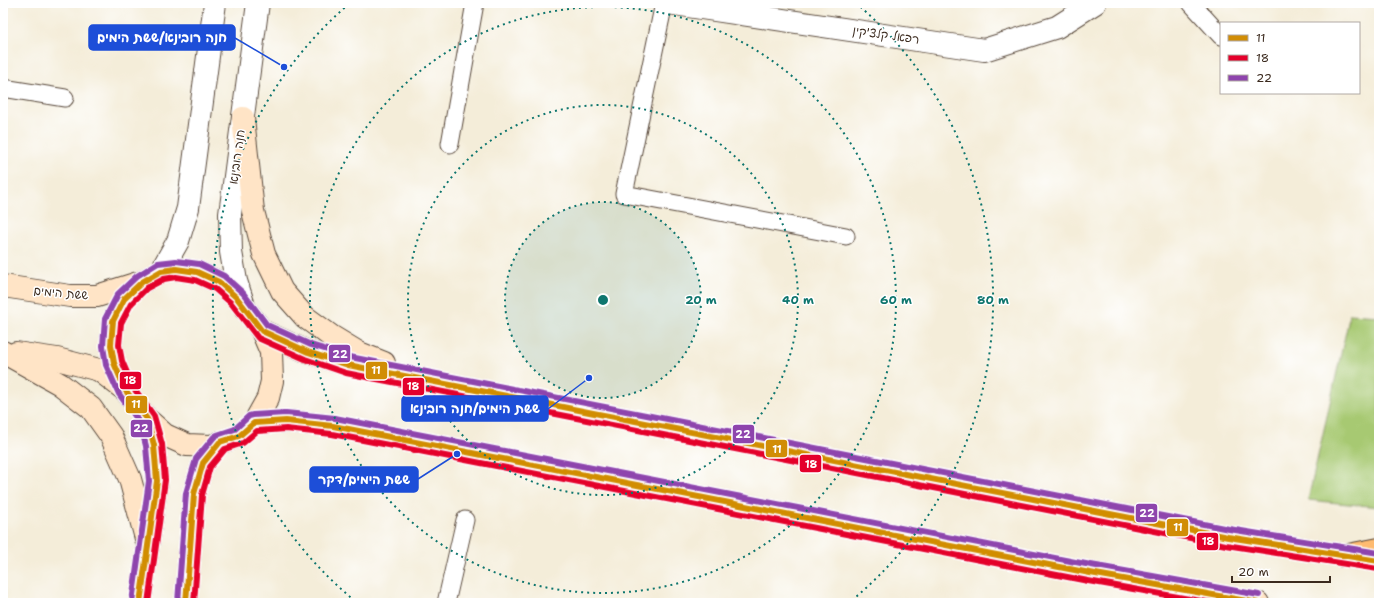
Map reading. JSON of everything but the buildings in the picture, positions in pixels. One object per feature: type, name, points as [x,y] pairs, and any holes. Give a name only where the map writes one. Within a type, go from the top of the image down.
[{"type":"main road","points":[[243,118],[253,211],[264,254],[282,291],[305,317],[331,336],[359,353],[433,382]]},
{"type":"main road","points":[[176,269],[197,272],[220,282],[237,298],[262,331],[271,352],[272,381],[268,398],[254,423],[238,436],[211,446],[187,445],[165,435],[147,419],[126,391],[114,362],[111,345],[113,321],[124,299],[142,282],[160,271],[176,269]]},
{"type":"main road","name":"ששת הימים","points":[[3,286],[70,296],[98,296],[142,282]]},
{"type":"main road","points":[[262,331],[308,352],[348,365],[1228,537],[1379,561]]},
{"type":"main road","points":[[3,352],[57,359],[99,370],[126,391]]},
{"type":"main road","points":[[3,352],[60,384],[91,408],[111,436],[130,479],[148,546]]},
{"type":"main road","points":[[254,423],[286,421],[333,426],[1090,573],[1258,603]]},
{"type":"main road","points":[[1343,556],[1379,549]]},
{"type":"street","points":[[160,271],[178,241],[188,208],[215,3]]},
{"type":"street","name":"חנה רובינא","points":[[246,309],[236,281],[231,252],[230,214],[258,3]]},
{"type":"street","name":"רפאל קלצ'קין","points":[[668,3],[984,50],[1057,27],[1095,3]]},
{"type":"street","points":[[140,603],[157,481],[154,445],[147,419]]},
{"type":"street","points":[[186,603],[194,494],[203,463],[220,442]]},
{"type":"lane","points":[[450,144],[475,3]]},
{"type":"lane","points":[[664,3],[624,194],[846,236]]},
{"type":"lane","points":[[1191,3],[1220,35]]},
{"type":"lane","points":[[3,88],[65,98]]},
{"type":"lane","points":[[446,603],[465,520]]},
{"type":"green space","points":[[1350,314],[1379,316],[1379,507],[1308,500]]},
{"type":"transit line","name":"22","points":[[132,602],[149,481],[146,446],[140,423],[119,394],[106,365],[103,346],[105,319],[118,294],[137,276],[158,263],[176,261],[199,264],[224,276],[243,293],[267,325],[311,345],[350,357],[1229,529],[1379,553]]},
{"type":"transit line","name":"11","points":[[140,603],[157,481],[154,445],[147,419],[126,391],[114,363],[111,345],[113,321],[124,299],[142,282],[161,271],[176,269],[197,272],[219,282],[237,298],[262,331],[308,352],[348,365],[1228,537],[1379,561]]},
{"type":"transit line","name":"18","points":[[148,603],[165,480],[162,444],[154,416],[133,387],[122,361],[119,345],[121,323],[131,304],[147,288],[164,279],[176,277],[195,280],[215,289],[231,303],[258,338],[305,359],[346,373],[1226,545],[1378,569]]},
{"type":"transit line","name":"22","points":[[178,602],[186,493],[196,459],[214,437],[235,429],[249,416],[286,413],[335,418],[1091,565],[1259,595]]},
{"type":"transit line","name":"11","points":[[186,603],[194,494],[203,463],[220,442],[239,436],[254,423],[286,421],[333,426],[1090,573],[1258,603]]},
{"type":"transit line","name":"18","points":[[194,603],[202,495],[210,467],[225,449],[243,443],[257,431],[286,429],[332,434],[1088,581],[1212,603]]},
{"type":"place","name":"חנה רובינא/ששת הימים","points":[[284,67]]},
{"type":"place","name":"ששת הימים/חנה רובינא","points":[[589,378]]},
{"type":"place","name":"ששת הימים/דקר","points":[[457,454]]}]
